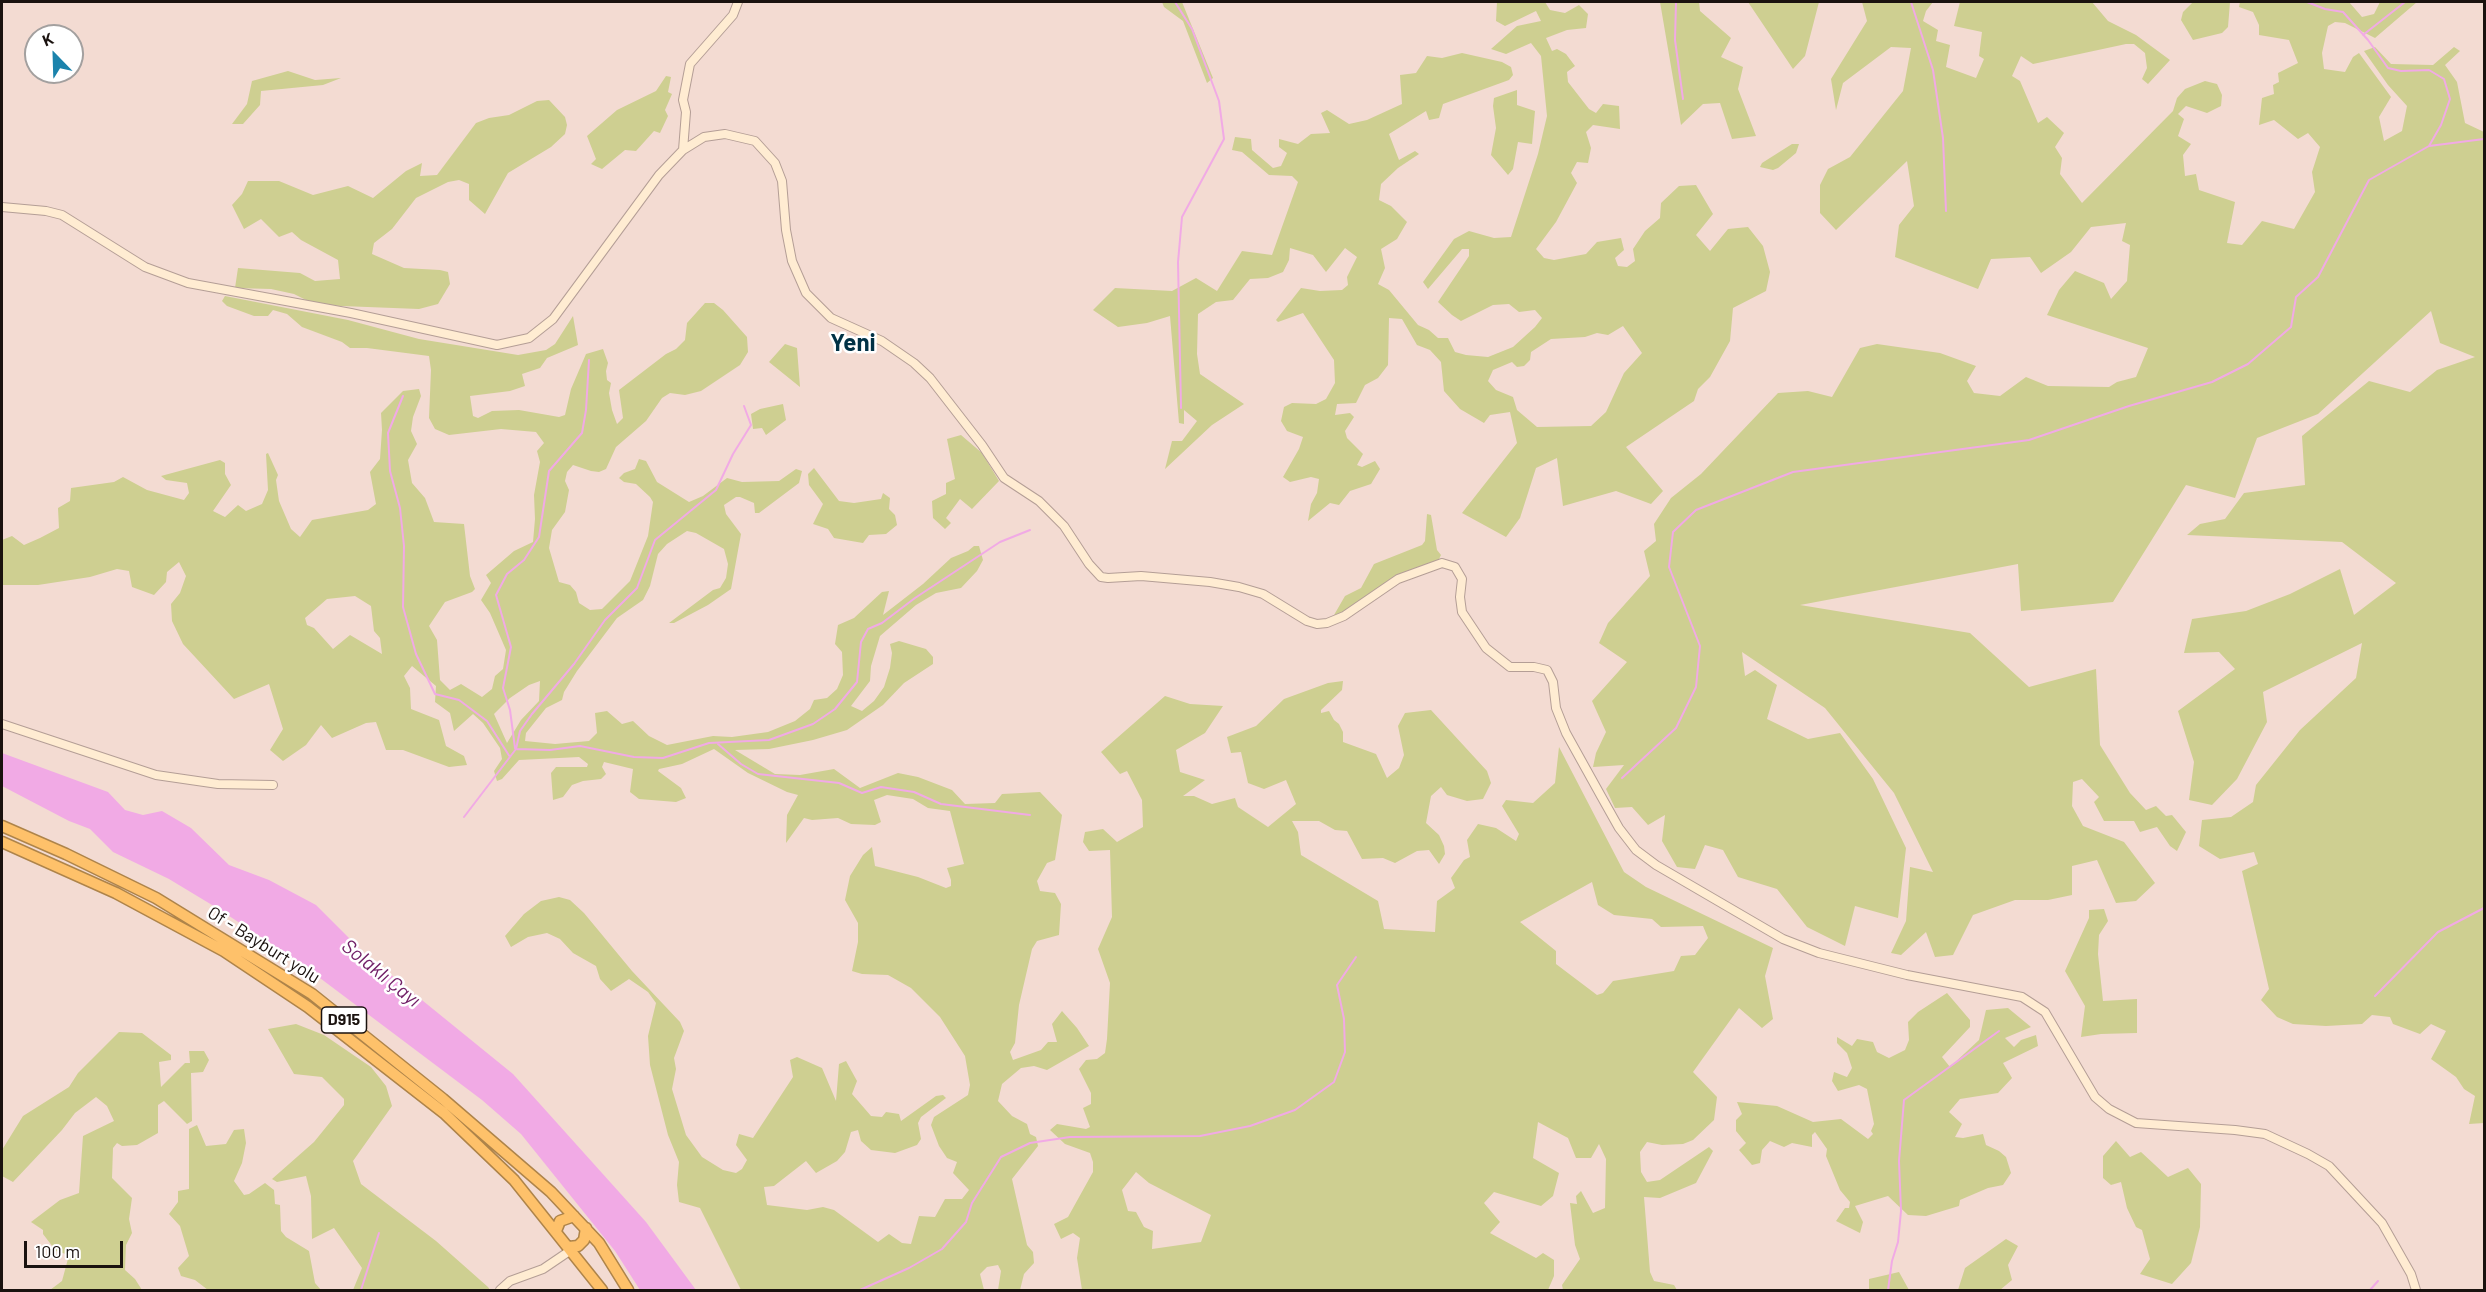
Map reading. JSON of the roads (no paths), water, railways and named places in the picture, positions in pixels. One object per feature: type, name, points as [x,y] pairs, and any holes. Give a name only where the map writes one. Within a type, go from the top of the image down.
[{"type":"highway","name":"Of - Bayburt yolu","points":[[2,826],[156,898],[312,994],[443,1099],[551,1192],[599,1243],[628,1290]]},
{"type":"highway","name":"Of - Bayburt yolu","points":[[2,842],[116,893],[224,951],[308,1007],[444,1113],[514,1180],[602,1290]]},
{"type":"highway","points":[[556,1231],[560,1221],[574,1216]]},
{"type":"highway","points":[[570,1249],[578,1246],[584,1240],[586,1228]]},
{"type":"main road","points":[[683,150],[686,112],[683,100],[690,64],[733,15],[738,2]]},
{"type":"main road","points":[[2,207],[46,211],[62,215],[145,267],[188,283],[351,313],[497,345],[529,338],[553,319],[659,175],[683,150],[704,137],[725,134],[755,141],[776,163],[782,181],[786,230],[792,261],[806,293],[831,318],[882,341],[914,363],[930,378],[982,445],[1004,478],[1039,501],[1064,525],[1089,564],[1101,577],[1141,576],[1239,587],[1263,594],[1307,621],[1327,624],[1344,616],[1398,579],[1442,563],[1455,567],[1462,579],[1460,597],[1462,612],[1486,648],[1510,667],[1534,667],[1547,670],[1553,682],[1556,708],[1566,733],[1619,828],[1636,850],[1656,865],[1783,939],[1819,953],[1907,975],[2022,997],[2045,1012],[2096,1097],[2109,1109],[2136,1123],[2265,1134],[2308,1154],[2329,1166],[2382,1224],[2411,1274],[2416,1290]]},
{"type":"main road","points":[[2,724],[156,775],[218,784],[273,785]]},
{"type":"main road","points":[[500,1290],[510,1281],[543,1269],[570,1249]]},
{"type":"water","name":"Solaklı Çayı","points":[[2,753],[108,792],[125,810],[143,815],[162,811],[191,828],[229,865],[269,880],[316,905],[364,953],[513,1074],[646,1222],[696,1290],[640,1290],[615,1251],[521,1134],[482,1100],[296,960],[217,908],[169,879],[113,852],[90,829],[69,821],[2,786]]},
{"type":"waterway","points":[[1175,2],[1192,29],[1219,101],[1224,139],[1182,217],[1178,262],[1181,408]]},
{"type":"waterway","points":[[1676,2],[1675,40],[1683,99]]},
{"type":"waterway","points":[[1911,2],[1933,70],[1943,138],[1946,211]]},
{"type":"waterway","points":[[2307,2],[2325,9],[2343,12],[2368,40],[2388,68],[2401,71],[2429,70],[2444,79],[2450,99],[2441,125],[2429,146]]},
{"type":"waterway","points":[[2363,35],[2405,2]]},
{"type":"waterway","points":[[1622,778],[1676,728],[1696,687],[1700,646],[1669,567],[1673,532],[1696,510],[1793,472],[2029,440],[2129,406],[2212,382],[2248,364],[2291,327],[2296,297],[2318,277],[2369,180],[2429,146],[2484,139]]},
{"type":"waterway","points":[[515,748],[510,710],[503,688],[511,647],[496,595],[507,574],[524,560],[539,537],[549,471],[582,433],[589,360]]},
{"type":"waterway","points":[[403,396],[388,433],[390,471],[400,508],[404,546],[403,607],[416,654],[435,694],[459,700],[487,721],[510,757]]},
{"type":"waterway","points":[[516,749],[520,731],[532,714],[574,664],[605,620],[637,588],[655,540],[716,490],[733,454],[751,425],[744,406]]},
{"type":"waterway","points":[[464,817],[516,749],[550,750],[580,746],[634,757],[663,758],[709,743],[769,740],[813,724],[835,709],[857,682],[861,642],[868,629],[882,623],[915,598],[1000,542],[1030,530]]},
{"type":"waterway","points":[[718,744],[741,764],[758,774],[839,783],[862,793],[881,787],[914,792],[941,804],[1030,815]]},
{"type":"waterway","points":[[2375,996],[2438,932],[2484,908]]},
{"type":"waterway","points":[[860,1290],[909,1268],[942,1249],[966,1222],[972,1203],[1001,1157],[1030,1143],[1070,1137],[1200,1136],[1250,1126],[1295,1110],[1334,1082],[1345,1052],[1344,1019],[1337,985],[1356,957]]},
{"type":"waterway","points":[[1888,1290],[1892,1261],[1898,1242],[1901,1211],[1899,1161],[1904,1100],[1999,1031]]},
{"type":"waterway","points":[[361,1290],[379,1233]]},
{"type":"waterway","points":[[2370,1290],[2378,1281]]},
{"type":"district","name":"Yeni","points":[[853,343]]}]
